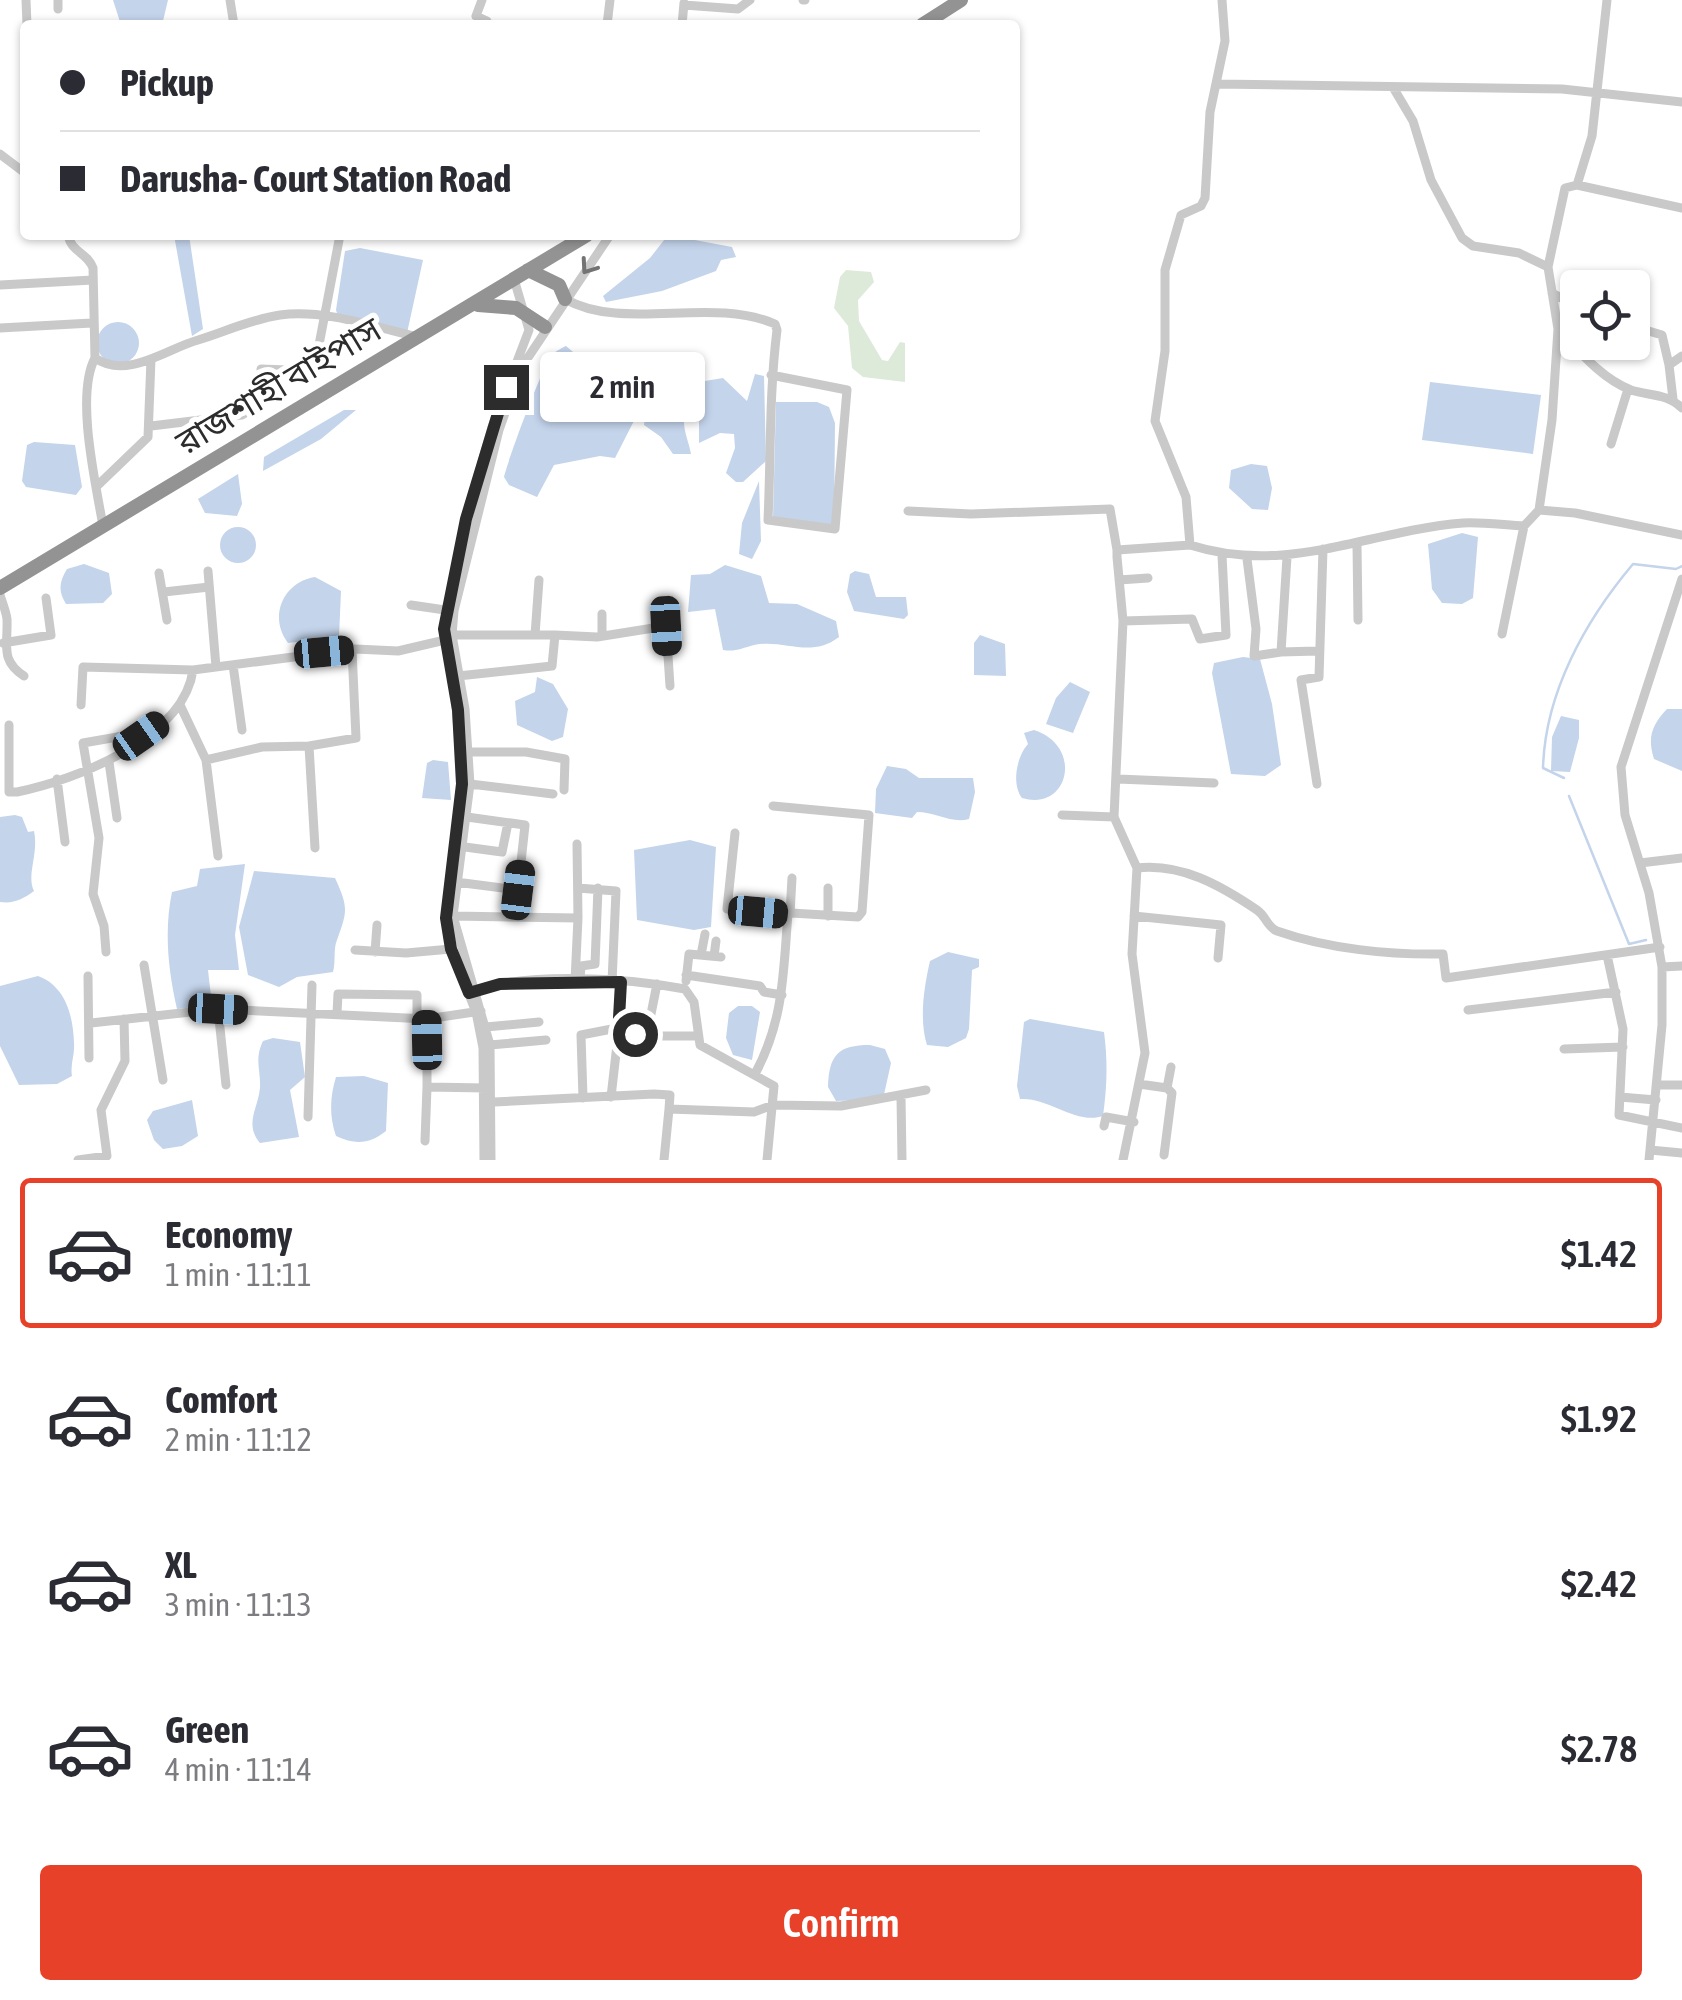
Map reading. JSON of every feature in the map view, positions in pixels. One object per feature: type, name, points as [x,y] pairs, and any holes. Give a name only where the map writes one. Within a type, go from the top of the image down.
[{"type":"highway","points":[[930,20],[961,0]]},
{"type":"highway","name":"রাজশাহী বাইপাস","points":[[0,591],[103,526],[399,354],[418,336],[579,240]]},
{"type":"highway","points":[[528,270],[555,282],[565,299]]},
{"type":"highway","points":[[466,307],[493,303],[527,315],[545,327]]},
{"type":"street","points":[[482,0],[476,16],[487,20]]},
{"type":"street","points":[[684,2],[738,9],[750,0]]},
{"type":"street","points":[[1190,545],[1186,497],[1155,421],[1164,351],[1165,270],[1181,215],[1201,206],[1206,198],[1210,112],[1225,41],[1222,0]]},
{"type":"street","points":[[1576,184],[1592,136],[1607,0]]},
{"type":"street","points":[[1217,84],[1597,91],[1682,102]]},
{"type":"street","points":[[1394,88],[1413,122],[1431,180],[1462,238],[1474,246],[1519,252],[1548,267]]},
{"type":"street","points":[[0,154],[20,169]]},
{"type":"street","points":[[1502,634],[1524,526],[1539,510],[1552,420],[1558,329],[1548,267],[1565,188],[1576,184],[1682,208]]},
{"type":"street","points":[[69,240],[71,247],[90,261],[93,280],[94,358],[89,370],[89,410],[103,526]]},
{"type":"street","points":[[152,426],[242,415],[263,402],[261,369],[314,371],[339,240]]},
{"type":"street","points":[[447,637],[499,430],[522,368],[545,327],[606,240]]},
{"type":"street","points":[[488,1160],[494,1102],[490,1045],[472,992],[451,949],[446,896],[465,817],[470,752],[445,610],[492,427],[529,330],[514,279]]},
{"type":"street","points":[[0,285],[93,280]]},
{"type":"street","points":[[1552,293],[1560,297]]},
{"type":"street","points":[[565,299],[589,312],[696,311],[762,318],[776,327],[771,375],[768,520],[835,529],[846,387],[771,375]]},
{"type":"street","points":[[94,358],[113,365],[151,359],[275,316],[326,316],[418,336]]},
{"type":"street","points":[[0,328],[92,323]]},
{"type":"street","points":[[1558,329],[1592,366],[1628,389],[1673,399],[1682,408]]},
{"type":"street","points":[[1650,332],[1662,336],[1673,399]]},
{"type":"street","points":[[1669,365],[1682,356]]},
{"type":"street","points":[[96,486],[144,442],[152,426],[151,359]]},
{"type":"street","points":[[1611,444],[1628,389]]},
{"type":"street","points":[[908,511],[972,514],[1110,509],[1118,550],[1123,621],[1114,817],[1137,868],[1132,954],[1145,1053],[1124,1160]]},
{"type":"street","points":[[1539,510],[1575,512],[1682,535]]},
{"type":"street","points":[[1118,550],[1190,545],[1247,559],[1287,557],[1463,523],[1524,526]]},
{"type":"street","points":[[1357,545],[1358,620]]},
{"type":"street","points":[[1317,784],[1302,680],[1319,677],[1322,549]]},
{"type":"street","points":[[1123,621],[1192,619],[1200,640],[1226,634],[1222,555]]},
{"type":"street","points":[[1280,652],[1287,557]]},
{"type":"street","points":[[1247,559],[1256,629],[1254,656],[1317,651]]},
{"type":"street","points":[[208,571],[216,667]]},
{"type":"street","points":[[158,574],[168,620]]},
{"type":"street","points":[[1119,580],[1148,578]]},
{"type":"street","points":[[1682,579],[1621,768],[1625,815],[1640,863],[1662,967],[1650,1155],[1682,1152]]},
{"type":"street","points":[[535,635],[539,580]]},
{"type":"street","points":[[164,592],[209,586]]},
{"type":"street","points":[[0,591],[7,620],[3,643],[10,668],[24,676]]},
{"type":"street","points":[[3,643],[51,635],[46,598]]},
{"type":"street","points":[[411,605],[445,610]]},
{"type":"street","points":[[602,614],[602,636]]},
{"type":"street","points":[[82,705],[83,667],[193,670],[352,650],[398,651],[447,637],[602,636],[666,626],[670,686]]},
{"type":"street","points":[[457,676],[552,666],[555,635]]},
{"type":"street","points":[[206,760],[262,747],[309,746],[356,738],[352,650]]},
{"type":"street","points":[[233,665],[242,730]]},
{"type":"street","points":[[8,724],[9,792],[109,762],[180,706],[188,697],[193,670]]},
{"type":"street","points":[[457,676],[465,847],[453,916],[472,992]]},
{"type":"street","points":[[180,706],[206,760],[218,856]]},
{"type":"street","points":[[70,743],[129,735],[126,749]]},
{"type":"street","points":[[82,743],[99,838],[93,894],[104,926],[106,952]]},
{"type":"street","points":[[309,746],[315,848]]},
{"type":"street","points":[[470,752],[526,752],[564,759],[564,790]]},
{"type":"street","points":[[109,762],[118,818]]},
{"type":"street","points":[[57,779],[65,842]]},
{"type":"street","points":[[1118,779],[1214,783]]},
{"type":"street","points":[[470,784],[552,794]]},
{"type":"street","points":[[735,833],[727,910],[858,917],[862,912],[869,815],[774,806]]},
{"type":"street","points":[[1062,815],[1114,817]]},
{"type":"street","points":[[456,882],[518,890],[526,825],[465,817]]},
{"type":"street","points":[[465,847],[502,852],[508,823]]},
{"type":"street","points":[[577,844],[577,981]]},
{"type":"street","points":[[1640,863],[1682,858]]},
{"type":"street","points":[[1137,868],[1160,866],[1184,871],[1261,912],[1276,931],[1392,955],[1443,954],[1446,978],[1660,948]]},
{"type":"street","points":[[755,1074],[774,1038],[782,995],[792,878]]},
{"type":"street","points":[[578,888],[616,891],[617,1032],[610,1097]]},
{"type":"street","points":[[577,981],[581,966],[594,964],[598,888]]},
{"type":"street","points":[[828,888],[828,916]]},
{"type":"street","points":[[453,916],[578,918]]},
{"type":"street","points":[[1134,916],[1221,925],[1218,958]]},
{"type":"street","points":[[375,952],[376,926]]},
{"type":"street","points":[[701,954],[705,934]]},
{"type":"street","points":[[716,941],[717,956],[689,954],[685,989],[694,1002],[696,1036],[700,1045],[774,1086],[768,1160]]},
{"type":"street","points":[[354,950],[451,949]]},
{"type":"street","points":[[1607,955],[1622,1047],[1619,1115],[1650,1119],[1654,1126]]},
{"type":"street","points":[[144,965],[156,1016],[163,1080]]},
{"type":"street","points":[[1662,967],[1682,966]]},
{"type":"street","points":[[686,975],[760,986],[764,992],[782,995]]},
{"type":"street","points":[[88,976],[89,1058]]},
{"type":"street","points":[[472,992],[500,984],[577,981],[685,989]]},
{"type":"street","points":[[647,1034],[657,984]]},
{"type":"street","points":[[308,1117],[312,986]]},
{"type":"street","points":[[1468,1010],[1616,992]]},
{"type":"street","points":[[337,1012],[338,994],[417,995],[427,1087],[425,1142]]},
{"type":"street","points":[[90,1022],[218,1009],[422,1017],[480,1012]]},
{"type":"street","points":[[218,1009],[226,1085]]},
{"type":"street","points":[[480,1012],[488,1160]]},
{"type":"street","points":[[78,1160],[107,1156],[101,1110],[125,1061],[124,1019]]},
{"type":"street","points":[[486,1027],[539,1022]]},
{"type":"street","points":[[583,1098],[580,1035],[617,1032],[696,1036]]},
{"type":"street","points":[[490,1045],[546,1040]]},
{"type":"street","points":[[1564,1049],[1622,1047]]},
{"type":"street","points":[[1167,1088],[1171,1067]]},
{"type":"street","points":[[1139,1084],[1167,1088],[1172,1093],[1164,1155]]},
{"type":"street","points":[[1657,1085],[1682,1085]]},
{"type":"street","points":[[427,1087],[486,1088]]},
{"type":"street","points":[[669,1108],[754,1112],[774,1106],[840,1106],[926,1090]]},
{"type":"street","points":[[494,1102],[670,1095],[664,1160]]},
{"type":"street","points":[[900,1096],[902,1160]]},
{"type":"street","points":[[1620,1097],[1656,1100]]},
{"type":"street","points":[[1104,1126],[1106,1117],[1134,1122]]},
{"type":"street","points":[[1654,1126],[1682,1128]]},
{"type":"green space","points":[[846,270],[871,272],[874,282],[858,300],[859,321],[882,360],[888,361],[900,342],[905,343],[905,382],[863,377],[852,368],[848,326],[834,308],[840,277]]},
{"type":"water","points":[[113,0],[168,0],[163,20],[119,20]]},
{"type":"water","points":[[175,240],[190,240],[203,329],[192,336]]},
{"type":"water","points":[[664,240],[695,240],[732,247],[736,257],[721,260],[716,271],[662,291],[606,302],[603,296],[650,258]]},
{"type":"water","points":[[360,248],[423,260],[407,333],[339,319],[336,310],[345,251]]},
{"type":"water","points":[[118,322],[133,328],[139,343],[133,358],[118,364],[103,358],[97,343],[103,328]]},
{"type":"water","points":[[566,346],[579,357],[577,374],[599,383],[638,413],[615,458],[600,456],[554,465],[537,497],[509,485],[504,477],[548,361]]},
{"type":"water","points":[[665,362],[680,365],[692,376],[684,422],[691,454],[673,454],[661,437],[644,425],[646,406],[664,392],[657,371]]},
{"type":"water","points":[[755,374],[764,376],[766,461],[743,482],[736,482],[726,473],[735,448],[734,434],[720,433],[699,443],[699,382],[723,378],[747,401]]},
{"type":"water","points":[[1430,382],[1541,395],[1533,454],[1422,440]]},
{"type":"water","points":[[776,402],[817,402],[829,407],[835,423],[834,525],[773,519]]},
{"type":"water","points":[[344,410],[356,410],[321,439],[263,471],[264,457]]},
{"type":"water","points":[[27,445],[75,445],[82,487],[76,495],[26,487],[22,481]]},
{"type":"water","points":[[1251,464],[1267,466],[1272,488],[1268,510],[1252,509],[1229,488],[1231,470]]},
{"type":"water","points":[[238,474],[242,504],[237,516],[205,513],[198,499]]},
{"type":"water","points":[[759,481],[761,541],[752,559],[739,554],[742,523]]},
{"type":"water","points":[[238,527],[251,532],[256,545],[251,558],[238,563],[225,558],[220,545],[225,532]]},
{"type":"water","points":[[1462,533],[1478,537],[1473,598],[1462,604],[1442,603],[1432,589],[1428,544]]},
{"type":"water","points":[[84,564],[109,573],[112,594],[103,603],[66,604],[61,591],[64,574],[67,569]]},
{"type":"water","points":[[725,565],[761,576],[769,603],[797,604],[836,621],[839,637],[818,647],[765,644],[723,650],[715,609],[688,612],[691,575],[710,574]]},
{"type":"water","points":[[850,574],[869,574],[876,597],[906,597],[908,615],[904,619],[854,611],[847,592]]},
{"type":"water","points":[[315,577],[341,591],[339,637],[288,643],[279,622],[282,602],[294,586]]},
{"type":"water","points":[[980,635],[1005,644],[1006,676],[974,675],[974,643]]},
{"type":"water","points":[[1243,657],[1260,659],[1272,704],[1281,765],[1265,776],[1231,774],[1212,673],[1214,663]]},
{"type":"water","points":[[537,677],[553,684],[568,709],[563,737],[552,741],[517,725],[515,701],[535,692]]},
{"type":"water","points":[[1070,682],[1090,692],[1073,733],[1046,724],[1056,698]]},
{"type":"water","points":[[1667,709],[1682,709],[1682,771],[1654,759],[1652,751],[1652,732]]},
{"type":"water","points":[[1561,716],[1579,720],[1579,738],[1570,772],[1551,771],[1552,737]]},
{"type":"water","points":[[1034,730],[1050,738],[1065,762],[1060,787],[1051,796],[1038,800],[1022,798],[1016,778],[1018,763],[1028,744],[1024,733]]},
{"type":"water","points":[[448,762],[451,800],[422,798],[427,763]]},
{"type":"water","points":[[887,766],[906,769],[919,778],[973,778],[975,792],[969,819],[917,812],[912,818],[875,813],[876,789]]},
{"type":"water","points":[[0,817],[22,817],[28,832],[34,831],[34,891],[18,900],[0,902]]},
{"type":"water","points":[[690,840],[716,847],[711,927],[694,930],[637,920],[634,850]]},
{"type":"water","points":[[245,864],[235,935],[239,970],[208,970],[212,1005],[177,1009],[168,950],[172,892],[197,886],[200,869]]},
{"type":"water","points":[[254,871],[335,878],[345,910],[333,972],[297,977],[279,987],[248,975],[239,927]]},
{"type":"water","points":[[948,952],[979,959],[979,967],[972,970],[969,1029],[966,1038],[948,1047],[927,1045],[923,1014],[930,961]]},
{"type":"water","points":[[38,976],[55,987],[69,1012],[74,1043],[72,1076],[57,1084],[19,1085],[0,1046],[0,986]]},
{"type":"water","points":[[738,1006],[752,1006],[760,1012],[752,1060],[733,1055],[726,1038],[729,1013]]},
{"type":"water","points":[[1030,1019],[1104,1032],[1103,1116],[1083,1117],[1020,1099],[1017,1086],[1024,1022]]},
{"type":"water","points":[[273,1038],[300,1042],[305,1077],[290,1090],[299,1137],[260,1143],[252,1123],[260,1088],[259,1054],[263,1041]]},
{"type":"water","points":[[870,1045],[885,1049],[891,1063],[883,1099],[836,1101],[828,1087],[833,1060],[850,1047]]},
{"type":"water","points":[[364,1076],[388,1083],[386,1131],[368,1141],[350,1141],[336,1136],[334,1129],[334,1084],[336,1077]]},
{"type":"water","points":[[192,1100],[198,1136],[182,1146],[163,1149],[154,1140],[147,1120],[153,1111]]},
{"type":"waterway","points":[[1564,778],[1543,768],[1545,740],[1560,686],[1584,634],[1633,564],[1676,569],[1682,566]]},
{"type":"waterway","points":[[1569,796],[1629,944],[1646,940]]},
{"type":"route","points":[[506,387],[466,519],[445,610],[444,635],[456,692],[462,784],[458,846],[446,896],[451,949],[469,993],[500,984],[621,982],[618,1036],[635,1034]]}]
